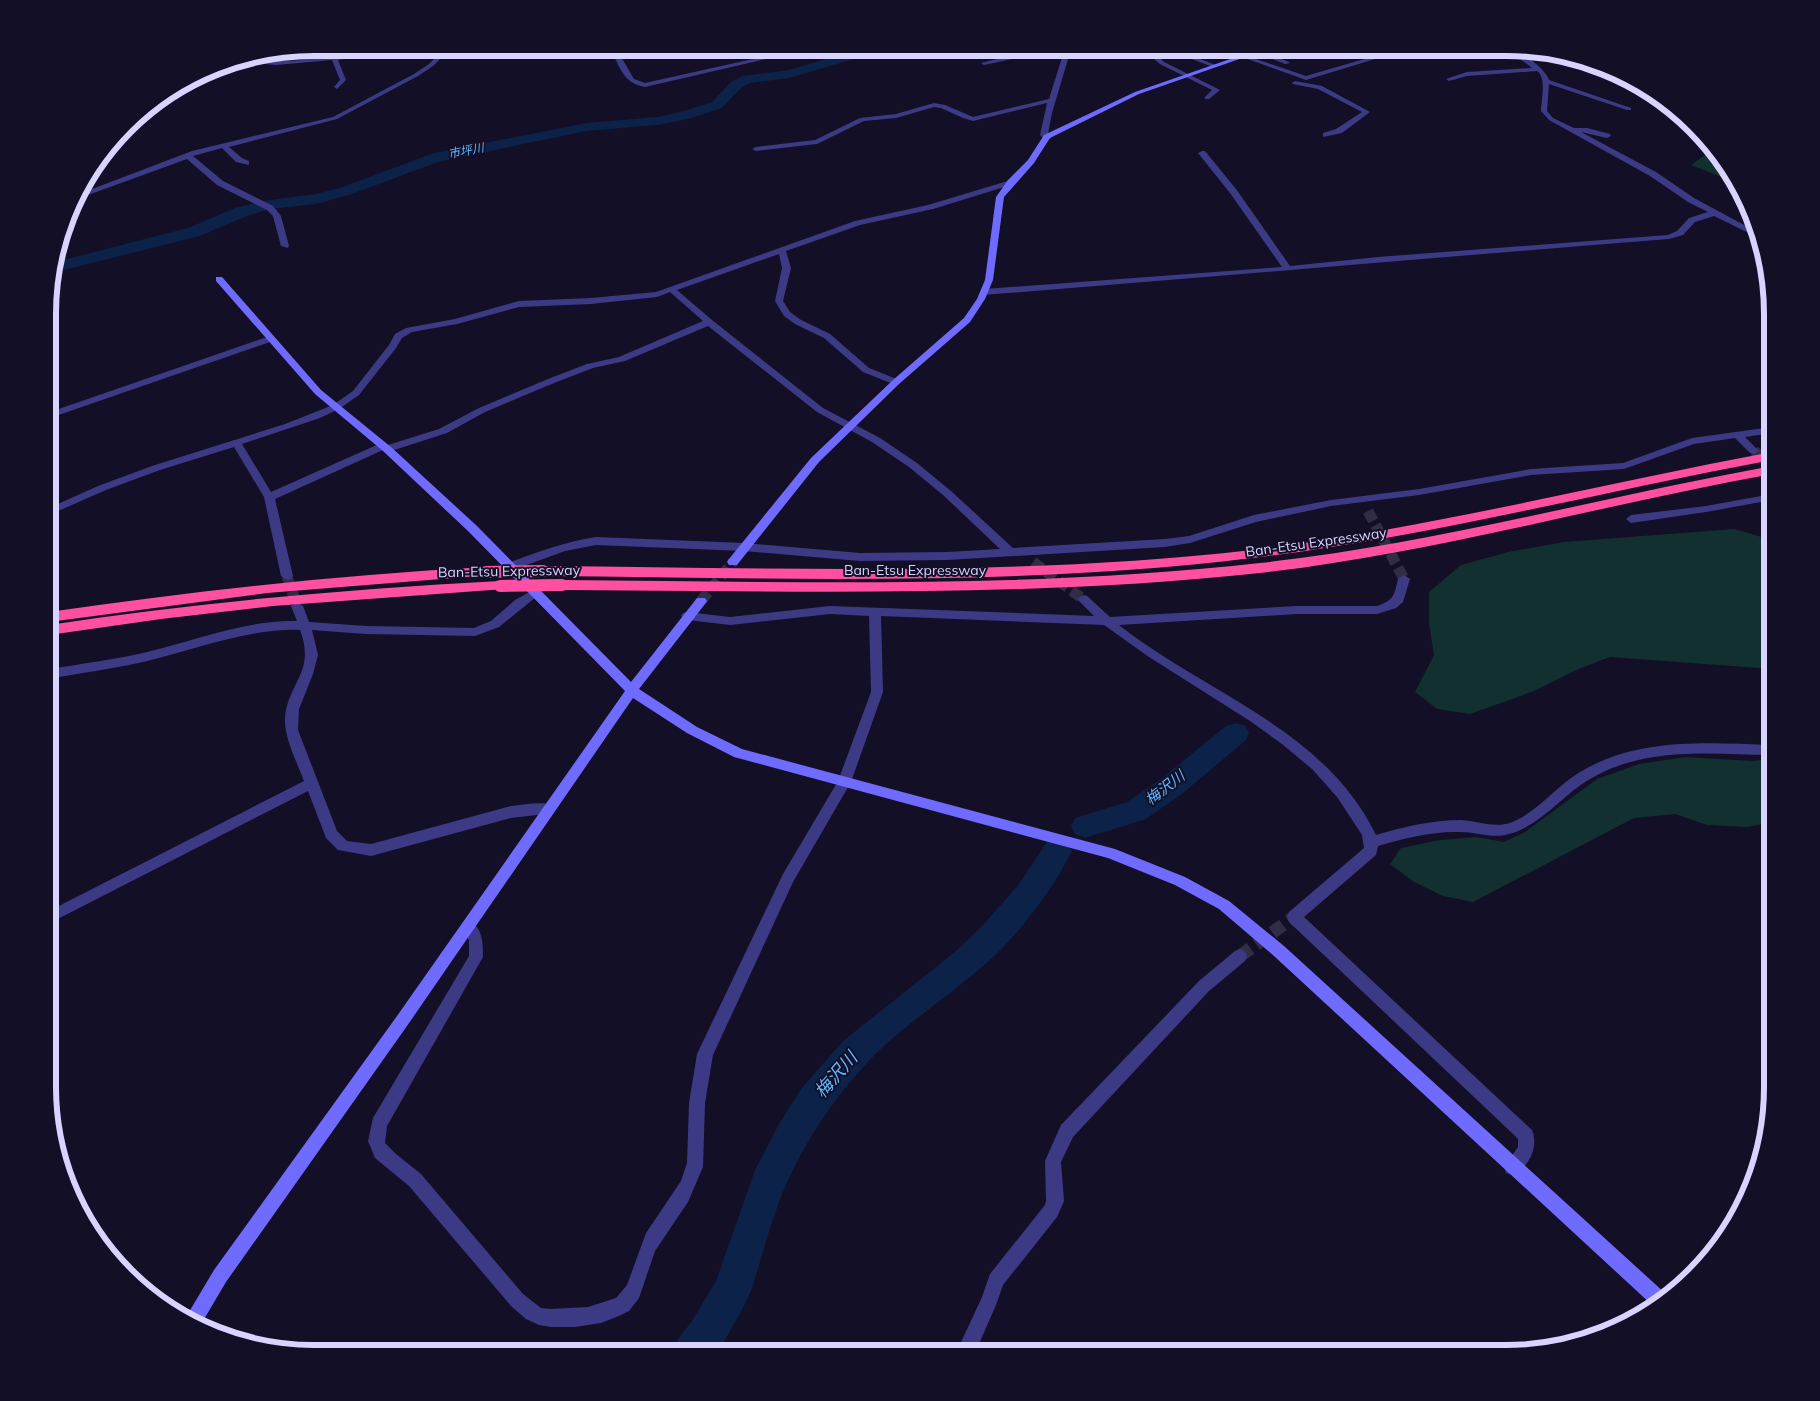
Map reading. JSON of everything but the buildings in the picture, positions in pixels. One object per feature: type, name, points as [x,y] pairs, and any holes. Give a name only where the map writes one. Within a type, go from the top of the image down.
[{"type":"highway","name":"Ban-Etsu Expressway","points":[[56,615],[257,588],[356,579],[486,572],[885,574],[1003,572],[1156,564],[1350,541],[1477,518],[1670,475],[1764,457]]},
{"type":"highway","name":"Ban-Etsu Expressway","points":[[56,629],[232,605],[353,594],[500,586],[888,588],[1036,585],[1162,578],[1286,564],[1397,547],[1498,528],[1682,486],[1764,471]]},
{"type":"street","points":[[260,62],[272,63],[349,56]]},
{"type":"street","points":[[86,194],[188,156],[346,114],[416,75],[431,65],[439,56]]},
{"type":"street","points":[[617,56],[629,77],[635,84],[641,86],[772,56]]},
{"type":"street","points":[[984,63],[1014,56]]},
{"type":"street","points":[[1046,137],[1044,130],[1066,56]]},
{"type":"street","points":[[1157,56],[1159,61],[1185,76],[1217,90],[1207,98]]},
{"type":"street","points":[[1188,56],[1215,66]]},
{"type":"street","points":[[733,562],[815,460],[848,426],[967,320],[978,304],[989,280],[1000,197],[1031,161],[1046,137],[1137,93],[1247,56]]},
{"type":"street","points":[[1274,56],[1286,63]]},
{"type":"street","points":[[1309,78],[1382,56]]},
{"type":"street","points":[[1244,57],[1309,78],[1334,88],[1343,94]]},
{"type":"street","points":[[1523,57],[1541,69],[1545,75],[1545,113],[1554,122],[1653,174],[1714,214],[1750,232]]},
{"type":"street","points":[[334,58],[343,80],[337,87]]},
{"type":"street","points":[[306,68],[308,60]]},
{"type":"street","points":[[1450,79],[1467,74],[1541,69]]},
{"type":"street","points":[[1295,75],[1287,81],[1320,87],[1367,112],[1339,131],[1326,135]]},
{"type":"street","points":[[1546,81],[1629,109]]},
{"type":"street","points":[[756,149],[817,142],[857,121],[896,116],[934,105],[943,106],[973,119],[1052,100]]},
{"type":"street","points":[[1572,131],[1587,130],[1607,136]]},
{"type":"street","points":[[224,146],[238,160],[246,163]]},
{"type":"street","points":[[1202,153],[1233,191],[1288,269]]},
{"type":"street","points":[[188,156],[220,183],[270,208],[277,216],[284,246]]},
{"type":"street","points":[[56,509],[122,480],[318,416],[336,407],[356,393],[393,346],[398,336],[409,330],[457,321],[498,308],[520,304],[630,298],[671,289],[858,223],[930,207],[1011,182]]},
{"type":"street","points":[[984,292],[1669,237],[1677,235],[1692,220],[1714,214]]},
{"type":"street","points":[[781,250],[786,261],[784,282],[778,301],[787,314],[798,322],[827,336],[866,370],[896,382]]},
{"type":"street","points":[[219,279],[318,392],[385,447],[473,529],[632,691],[692,730],[738,753],[1110,853],[1180,882],[1224,905],[1279,951],[1512,1167],[1656,1296]]},
{"type":"street","points":[[671,289],[709,322],[820,410],[876,440],[913,465],[962,506],[1009,551]]},
{"type":"street","points":[[269,497],[385,447],[443,431],[482,410],[586,367],[622,359],[709,322]]},
{"type":"street","points":[[56,413],[270,339]]},
{"type":"street","points":[[509,567],[576,543],[633,542],[744,547],[860,557],[947,556],[1025,550],[1121,547],[1173,542],[1190,539],[1264,517],[1332,503],[1419,492],[1531,472],[1624,466],[1692,441],[1764,431]]},
{"type":"street","points":[[1736,434],[1754,451]]},
{"type":"street","points":[[236,442],[269,497],[288,576]]},
{"type":"street","points":[[1631,520],[1706,510],[1764,498]]},
{"type":"street","points":[[1361,499],[1368,511]]},
{"type":"street","points":[[1025,550],[1033,562]]},
{"type":"street","points":[[687,616],[730,620],[759,620],[830,610],[1109,621],[1297,610],[1377,610],[1392,605],[1399,599],[1404,579]]},
{"type":"street","points":[[56,673],[140,658],[267,628],[303,626],[366,630],[475,632],[495,624],[519,603],[535,593]]},
{"type":"street","points":[[1083,599],[1122,633],[1269,728],[1306,757],[1340,791],[1357,814],[1372,842],[1371,851],[1294,917],[1526,1136],[1526,1150],[1512,1167]]},
{"type":"street","points":[[196,1316],[220,1276],[468,927],[648,667],[687,616],[701,601]]},
{"type":"street","points":[[297,606],[303,626],[310,639],[312,654],[306,675],[293,703],[290,719],[296,743],[331,834],[343,846],[372,850],[525,810],[548,809]]},
{"type":"street","points":[[468,927],[476,939],[476,957],[379,1124],[376,1140],[377,1146],[406,1172],[450,1218],[517,1300],[540,1317],[562,1318],[603,1314],[628,1300],[651,1240],[689,1186],[697,1156],[700,1072],[705,1054],[788,878],[844,782],[877,692],[875,611]]},
{"type":"street","points":[[1372,842],[1394,835],[1461,826],[1489,830],[1512,828],[1526,821],[1573,782],[1590,772],[1608,764],[1655,750],[1764,750]]},
{"type":"street","points":[[56,914],[312,783]]},
{"type":"street","points":[[969,1345],[990,1299],[996,1280],[1051,1211],[1055,1202],[1053,1160],[1067,1130],[1204,986],[1240,956]]},
{"type":"green space","points":[[1707,154],[1725,178],[1691,165]]},
{"type":"green space","points":[[1734,529],[1764,538],[1764,668],[1610,657],[1576,670],[1534,691],[1470,714],[1437,709],[1415,692],[1434,655],[1429,623],[1429,592],[1461,565],[1508,552],[1564,542]]},
{"type":"green space","points":[[1686,757],[1752,761],[1764,760],[1764,824],[1748,827],[1707,825],[1675,814],[1634,818],[1473,902],[1443,896],[1414,882],[1390,864],[1401,848],[1440,840],[1477,837],[1504,842],[1525,832],[1597,779],[1639,764]]},
{"type":"waterway","name":"市坪川","points":[[61,266],[194,232],[241,212],[269,204],[316,199],[346,191],[434,158],[586,127],[657,121],[683,116],[717,105],[736,85],[747,79],[789,74],[827,64],[845,56]]},
{"type":"waterway","name":"梅沢川","points":[[1085,826],[1136,811],[1172,786],[1236,733]]},
{"type":"waterway","name":"梅沢川","points":[[698,1345],[732,1291],[768,1183],[791,1136],[813,1101],[855,1052],[967,961],[994,935],[1030,893],[1057,851]]},
{"type":"tunnel","points":[[1754,451],[1764,459]]},
{"type":"tunnel","points":[[1368,511],[1404,579]]},
{"type":"tunnel","points":[[701,601],[733,562]]},
{"type":"tunnel","points":[[1033,562],[1083,599]]},
{"type":"tunnel","points":[[287,576],[297,606]]},
{"type":"tunnel","points":[[1240,956],[1294,917]]}]
